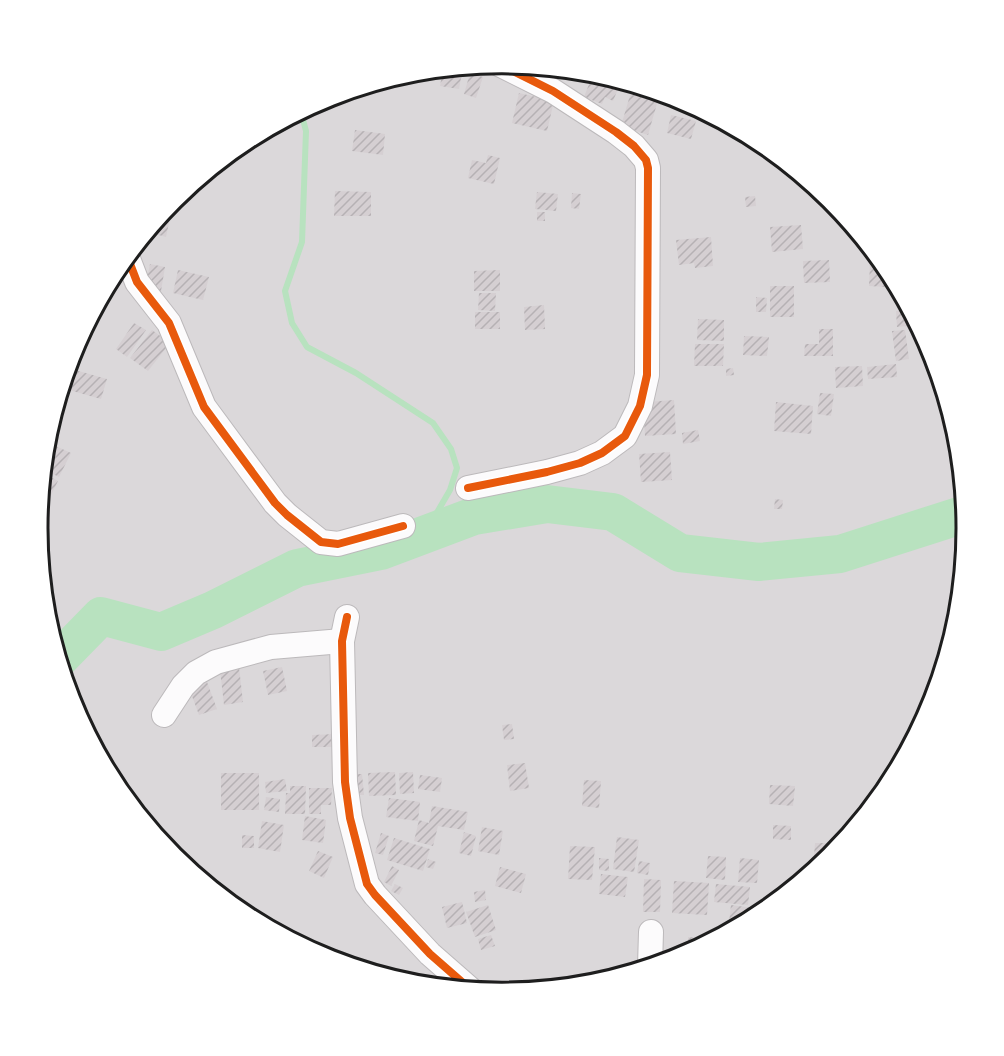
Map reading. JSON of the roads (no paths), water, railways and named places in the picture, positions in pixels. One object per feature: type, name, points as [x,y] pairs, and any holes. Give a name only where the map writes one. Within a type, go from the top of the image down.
[{"type":"street","points":[[468,488],[547,472],[602,453],[625,436],[640,406],[646,375],[648,168],[646,160],[634,146],[616,132],[562,97],[519,75]]},
{"type":"street","points":[[131,267],[137,282],[169,323],[204,407],[281,509],[321,542],[338,544],[403,526]]},
{"type":"street","points":[[347,617],[342,641],[345,782],[366,884],[430,954],[459,980]]},
{"type":"street","points":[[164,715],[183,686],[196,674],[216,662],[271,647],[342,641]]},
{"type":"street","points":[[650,957],[651,932]]},
{"type":"waterway","points":[[303,120],[306,131],[302,242],[285,291],[292,323],[307,347],[356,373],[433,423],[451,449],[457,468],[450,490],[424,535]]},
{"type":"waterway","points":[[65,653],[101,616],[161,632],[213,610],[297,568],[381,551],[474,516],[547,504],[613,512],[680,553],[759,562],[840,554],[956,517]]}]
